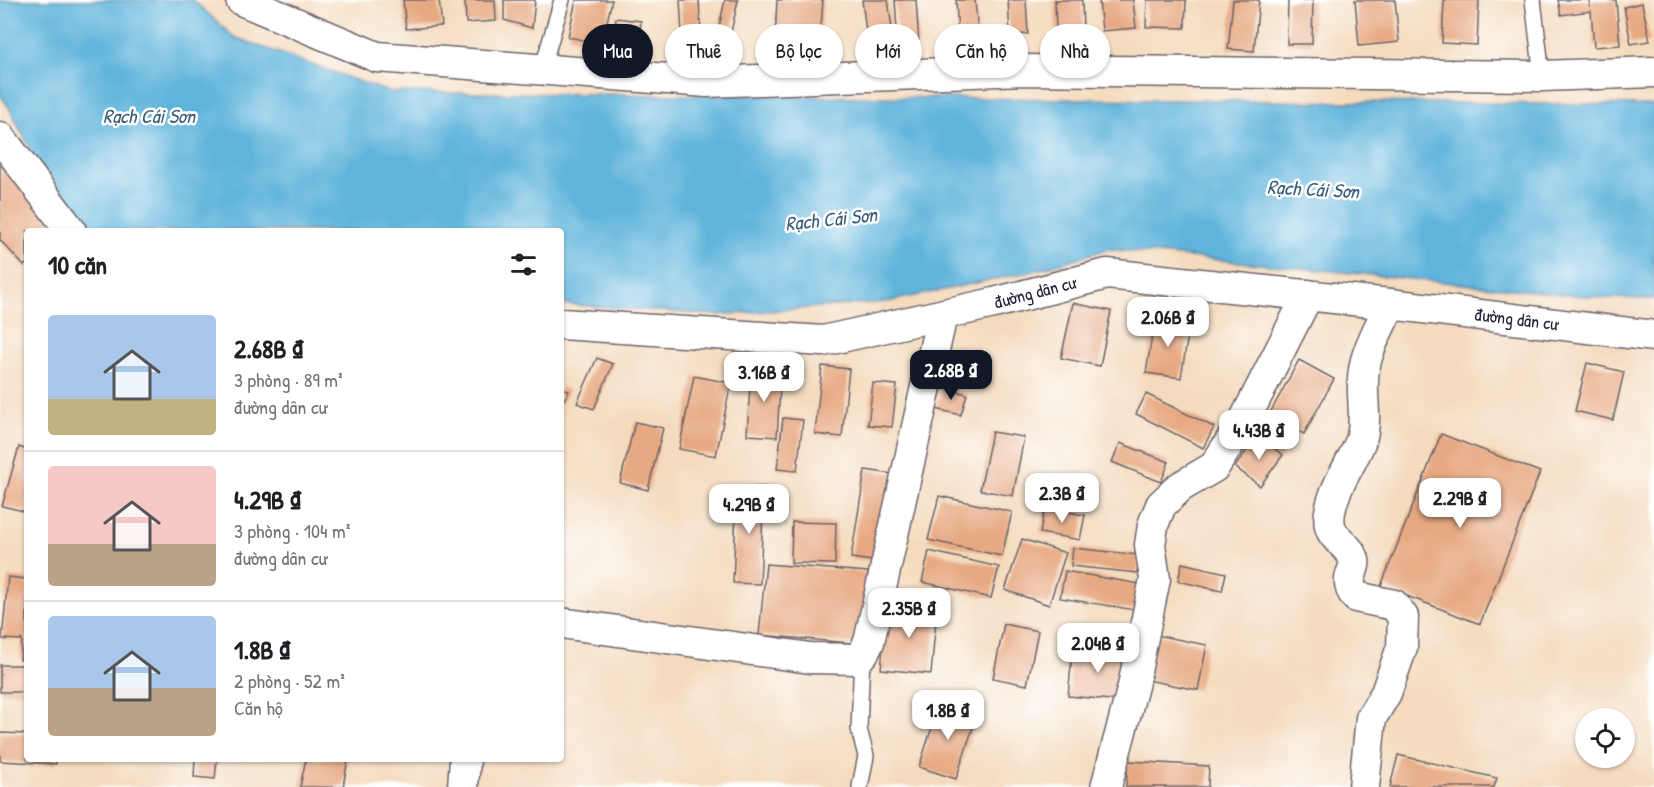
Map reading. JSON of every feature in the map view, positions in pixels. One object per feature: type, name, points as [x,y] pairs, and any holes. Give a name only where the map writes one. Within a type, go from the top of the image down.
[{"type":"street","points":[[241,0],[378,57],[707,82],[1025,70],[1542,76],[1654,72]]},
{"type":"street","points":[[0,137],[69,228]]},
{"type":"street","name":"đường dân cư","points":[[564,324],[823,341],[942,315],[1107,274],[1390,304],[1654,336]]},
{"type":"street","points":[[1106,787],[1133,686],[1155,579],[1150,544],[1153,525],[1161,504],[1180,487],[1214,467],[1245,419],[1308,295]]},
{"type":"street","points":[[1364,787],[1371,718],[1386,693],[1402,647],[1403,617],[1394,605],[1356,597],[1349,588],[1349,578],[1354,565],[1352,555],[1333,535],[1330,511],[1338,487],[1361,439],[1365,412],[1363,380],[1366,359],[1390,304]]},
{"type":"street","points":[[564,623],[810,658],[854,660],[862,656],[869,642],[942,315]]},
{"type":"street","points":[[463,787],[465,762]]},
{"type":"lane","points":[[542,70],[562,0]]},
{"type":"lane","points":[[1533,0],[1542,76]]},
{"type":"lane","points":[[860,787],[866,756],[859,729],[862,656]]},
{"type":"water","name":"Rạch Cái Sơn","points":[[0,0],[193,0],[234,37],[389,92],[1654,105],[1654,299],[1604,298],[1108,249],[1033,271],[886,302],[717,315],[564,304],[564,228],[84,228],[35,158],[0,95]]},
{"type":"building","points":[[403,0],[439,0],[442,26],[406,29]]},
{"type":"building","points":[[465,0],[495,0],[496,21],[466,23]]},
{"type":"building","points":[[504,0],[535,0],[532,28],[504,20]]},
{"type":"building","points":[[576,0],[612,0],[607,24],[582,24],[582,40],[568,37]]},
{"type":"building","points":[[680,0],[699,0],[700,24],[681,24]]},
{"type":"building","points":[[725,0],[738,0],[733,24],[720,24]]},
{"type":"building","points":[[777,0],[823,0],[821,24],[776,24]]},
{"type":"building","points":[[862,0],[888,0],[891,24],[865,24]]},
{"type":"building","points":[[895,0],[916,0],[918,24],[897,24]]},
{"type":"building","points":[[956,0],[975,0],[977,24],[957,24]]},
{"type":"building","points":[[1008,0],[1026,0],[1027,24],[1009,24]]},
{"type":"building","points":[[1055,0],[1082,0],[1083,24],[1056,24]]},
{"type":"building","points":[[1099,0],[1133,0],[1136,28],[1110,30],[1110,24],[1101,24]]},
{"type":"building","points":[[1147,0],[1186,0],[1185,28],[1146,27]]},
{"type":"building","points":[[1233,0],[1259,0],[1254,51],[1228,49]]},
{"type":"building","points":[[1288,0],[1313,0],[1312,44],[1287,44]]},
{"type":"building","points":[[1355,0],[1395,0],[1399,42],[1359,46]]},
{"type":"building","points":[[1444,0],[1479,0],[1477,45],[1442,43]]},
{"type":"building","points":[[1558,0],[1589,0],[1590,7],[1590,0],[1616,0],[1620,45],[1594,47],[1591,11],[1561,15]]},
{"type":"building","points":[[1642,3],[1650,41],[1631,44],[1624,7]]},
{"type":"building","points":[[616,18],[641,21],[641,24],[615,24]]},
{"type":"building","points":[[0,164],[60,228],[24,228],[24,266],[0,240]]},
{"type":"building","points":[[1073,303],[1111,311],[1100,366],[1061,358]]},
{"type":"building","points":[[1155,317],[1190,322],[1181,378],[1146,373]]},
{"type":"building","points":[[597,358],[613,364],[594,409],[577,403]]},
{"type":"building","points":[[1299,360],[1334,379],[1304,434],[1269,415]]},
{"type":"building","points":[[1587,363],[1624,372],[1613,420],[1575,411]]},
{"type":"building","points":[[822,366],[849,369],[842,437],[815,434]]},
{"type":"building","points":[[751,370],[781,371],[777,437],[747,435]]},
{"type":"building","points":[[694,376],[731,383],[716,456],[679,449]]},
{"type":"building","points":[[873,383],[897,385],[892,427],[868,425]]},
{"type":"building","points":[[564,388],[569,391],[564,400]]},
{"type":"building","points":[[942,388],[967,394],[961,415],[936,409]]},
{"type":"building","points":[[1146,394],[1214,427],[1203,448],[1136,414]]},
{"type":"building","points":[[783,418],[803,420],[797,471],[777,469]]},
{"type":"building","points":[[635,422],[663,428],[648,490],[620,483]]},
{"type":"building","points":[[992,432],[1024,437],[1013,496],[980,490]]},
{"type":"building","points":[[1441,434],[1540,472],[1480,624],[1381,586]]},
{"type":"building","points":[[1257,436],[1283,455],[1260,486],[1235,467]]},
{"type":"building","points":[[1120,443],[1169,462],[1161,482],[1112,462]]},
{"type":"building","points":[[19,447],[24,449],[24,511],[2,506]]},
{"type":"building","points":[[865,470],[893,474],[879,562],[851,558]]},
{"type":"building","points":[[737,487],[764,487],[760,584],[733,583]]},
{"type":"building","points":[[939,496],[1012,512],[1002,556],[928,540]]},
{"type":"building","points":[[1045,508],[1085,515],[1080,540],[1040,533]]},
{"type":"building","points":[[792,522],[836,523],[835,564],[791,563]]},
{"type":"building","points":[[1022,539],[1066,553],[1049,605],[1005,590]]},
{"type":"building","points":[[1073,548],[1139,555],[1137,573],[1071,566]]},
{"type":"building","points":[[929,551],[999,567],[991,598],[922,582]]},
{"type":"building","points":[[1182,563],[1226,573],[1222,591],[1178,581]]},
{"type":"building","points":[[766,564],[868,572],[862,644],[759,635]]},
{"type":"building","points":[[1065,571],[1140,584],[1135,610],[1060,598]]},
{"type":"building","points":[[8,577],[24,579],[24,660],[20,660],[22,640],[2,639]]},
{"type":"building","points":[[887,604],[937,608],[931,674],[881,669]]},
{"type":"building","points":[[1004,624],[1038,631],[1027,685],[993,678]]},
{"type":"building","points":[[1156,635],[1207,645],[1198,690],[1147,680]]},
{"type":"building","points":[[1073,646],[1128,652],[1122,701],[1068,696]]},
{"type":"building","points":[[0,665],[24,665],[24,692],[0,692]]},
{"type":"building","points":[[940,703],[977,715],[956,779],[919,767]]},
{"type":"building","points":[[0,733],[24,734],[24,762],[56,762],[56,764],[0,761]]},
{"type":"building","points":[[1398,755],[1497,778],[1494,787],[1390,787]]},
{"type":"building","points":[[1128,761],[1209,766],[1208,787],[1126,787]]},
{"type":"building","points":[[195,762],[217,762],[215,779],[194,777]]},
{"type":"building","points":[[305,762],[347,762],[343,787],[300,787]]}]
